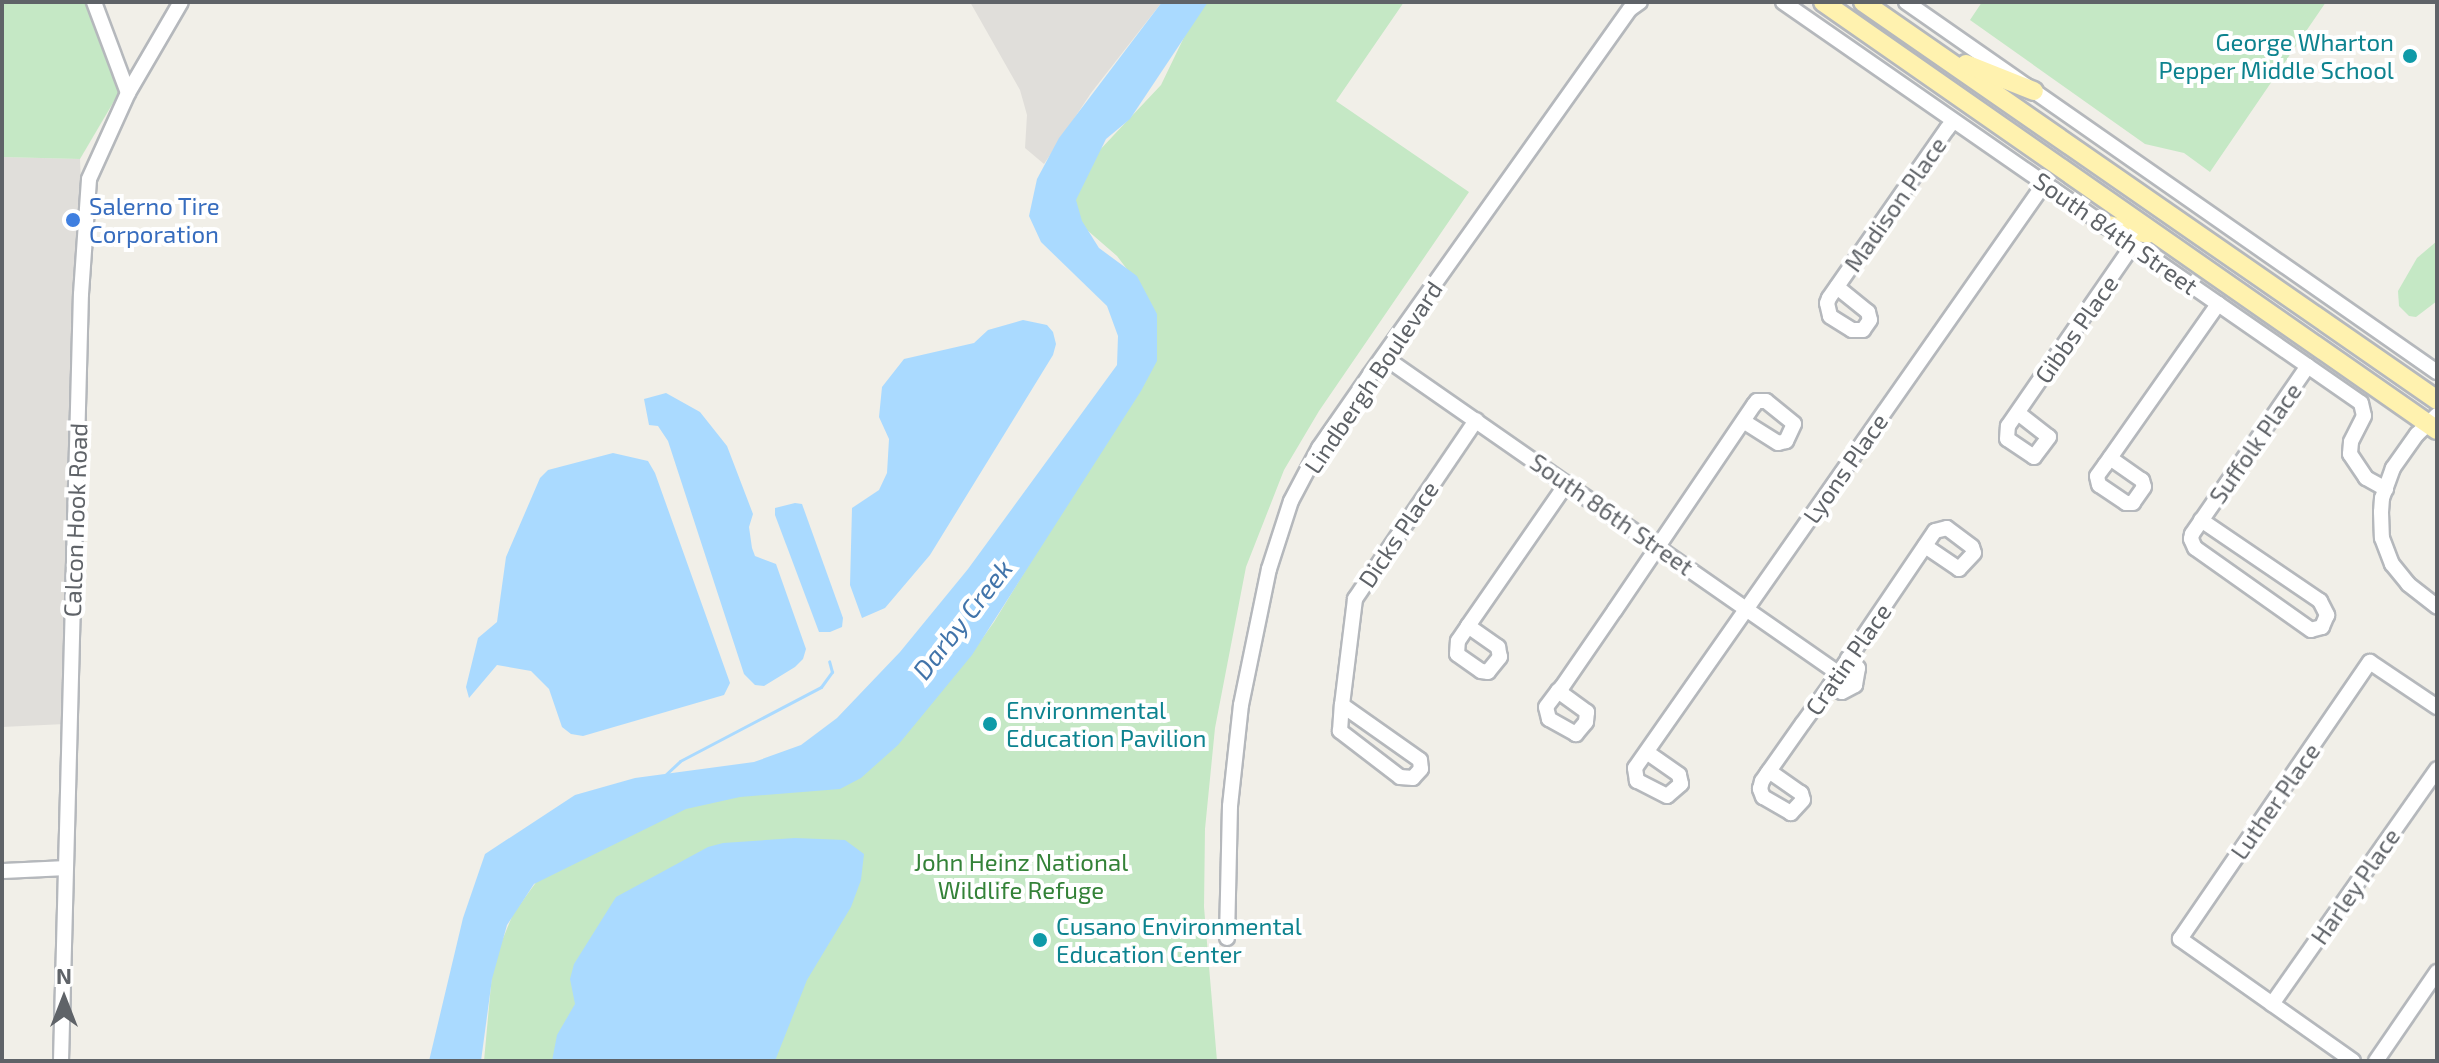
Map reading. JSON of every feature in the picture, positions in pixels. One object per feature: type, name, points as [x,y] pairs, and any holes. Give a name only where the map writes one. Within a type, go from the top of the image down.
[{"type":"main road","name":"South 84th Street","points":[[1823,2],[2158,236],[2434,423]]},
{"type":"main road","name":"South 84th Street","points":[[1863,2],[2437,400]]},
{"type":"main road","points":[[1935,52],[2034,91]]},
{"type":"main road","points":[[2104,224],[2158,236]]},
{"type":"street","points":[[94,2],[128,93]]},
{"type":"street","name":"Calcon Hook Road","points":[[61,1061],[81,294],[89,179],[128,93],[181,2]]},
{"type":"street","name":"South 84th Street","points":[[1783,2],[2361,403],[2364,416],[2351,442],[2350,454],[2366,478],[2386,489]]},
{"type":"street","points":[[1906,2],[2437,372]]},
{"type":"street","name":"Lindbergh Boulevard","points":[[1227,938],[1230,806],[1241,705],[1269,569],[1291,501],[1319,448],[1634,4]]},
{"type":"street","name":"Madison Place","points":[[1837,287],[1953,121]]},
{"type":"street","name":"Lyons Place","points":[[1648,753],[2044,184]]},
{"type":"street","name":"Gibbs Place","points":[[2018,413],[2133,245]]},
{"type":"street","points":[[2110,458],[2218,304]]},
{"type":"street","name":"South 86th Street","points":[[1384,357],[1747,608],[1834,680]]},
{"type":"street","name":"Suffolk Place","points":[[2201,520],[2320,601],[2327,615],[2322,627],[2311,630],[2195,548],[2192,534],[2201,520],[2308,366]]},
{"type":"street","name":"Dicks Place","points":[[1342,705],[1420,760],[1421,769],[1413,778],[1400,777],[1342,735],[1339,727],[1342,705],[1358,592],[1476,420]]},
{"type":"street","points":[[1558,691],[1743,421]]},
{"type":"street","points":[[2434,423],[2417,434],[2393,468],[2381,512],[2386,551],[2398,574],[2437,607]]},
{"type":"street","points":[[1468,626],[1567,483]]},
{"type":"street","name":"Cratin Place","points":[[1769,771],[1925,546]]},
{"type":"street","name":"Luther Place","points":[[2272,1004],[2180,939],[2370,663],[2437,707]]},
{"type":"street","name":"Harley Place","points":[[2272,1004],[2437,769]]},
{"type":"street","points":[[2,871],[65,868]]},
{"type":"street","points":[[2376,1061],[2437,972]]},
{"type":"street","points":[[2272,1004],[2353,1061]]},
{"type":"shaded area","points":[[970,2],[1162,2],[1091,93],[1044,164],[1025,148],[1027,115],[1020,90]]},
{"type":"shaded area","points":[[2,157],[80,159],[86,299],[65,724],[2,727]]},
{"type":"green space","points":[[2,2],[88,2],[120,91],[80,159],[2,157]]},
{"type":"green space","name":"John Heinz National Wildlife Refuge","points":[[1201,2],[1404,2],[1336,101],[1469,192],[1319,411],[1284,470],[1246,567],[1215,728],[1205,829],[1204,907],[1217,1061],[484,1061],[493,963],[513,914],[545,870],[600,832],[733,794],[969,657],[994,622],[1155,359],[1154,314],[1145,293],[1117,256],[1087,230],[1071,206],[1096,154],[1161,85]]},
{"type":"green space","points":[[1982,2],[2326,2],[2210,172],[2184,153],[2145,144],[1970,20]]},
{"type":"green space","points":[[2437,241],[2437,301],[2416,317],[2409,316],[2399,306],[2398,291],[2417,258]]},
{"type":"water","name":"Darby Creek","points":[[1162,2],[1208,2],[1130,119],[1106,139],[1076,200],[1082,221],[1099,248],[1137,276],[1157,314],[1157,361],[1141,391],[972,655],[898,745],[861,778],[840,789],[740,797],[686,809],[534,884],[507,925],[492,979],[481,1061],[429,1061],[463,918],[485,854],[575,795],[635,778],[754,762],[801,745],[837,718],[900,652],[968,569],[1117,365],[1118,336],[1107,306],[1041,242],[1029,216],[1037,179],[1059,138]]},
{"type":"water","points":[[1023,320],[1047,325],[1053,332],[1056,344],[1053,355],[930,555],[885,608],[862,618],[850,585],[852,508],[879,490],[887,473],[889,439],[879,417],[882,387],[904,359],[974,343],[988,330]]},
{"type":"water","points":[[666,393],[700,412],[727,446],[753,514],[749,527],[755,556],[776,564],[806,649],[803,659],[795,667],[764,686],[755,685],[744,674],[668,441],[658,426],[649,425],[644,399]]},
{"type":"water","points":[[613,453],[648,461],[655,473],[730,683],[724,695],[583,736],[571,734],[562,727],[549,689],[531,671],[497,665],[469,698],[466,687],[478,638],[497,622],[506,557],[540,478],[548,470]]},
{"type":"water","points":[[802,504],[843,618],[842,627],[830,632],[819,632],[775,515],[775,508]]},
{"type":"water","points":[[795,838],[845,840],[864,854],[861,880],[851,907],[807,980],[775,1061],[552,1061],[557,1035],[575,1004],[570,979],[574,964],[616,897],[708,847],[723,843]]},
{"type":"waterway","points":[[663,777],[680,761],[821,687],[832,672],[829,661]]},
{"type":"place","name":"George Wharton Pepper Middle School","points":[[2410,56]]},
{"type":"place","name":"Salerno Tire Corporation","points":[[73,220]]},
{"type":"place","name":"Environmental Education Pavilion","points":[[990,724]]},
{"type":"place","name":"Cusano Environmental Education Center","points":[[1040,940]]}]
